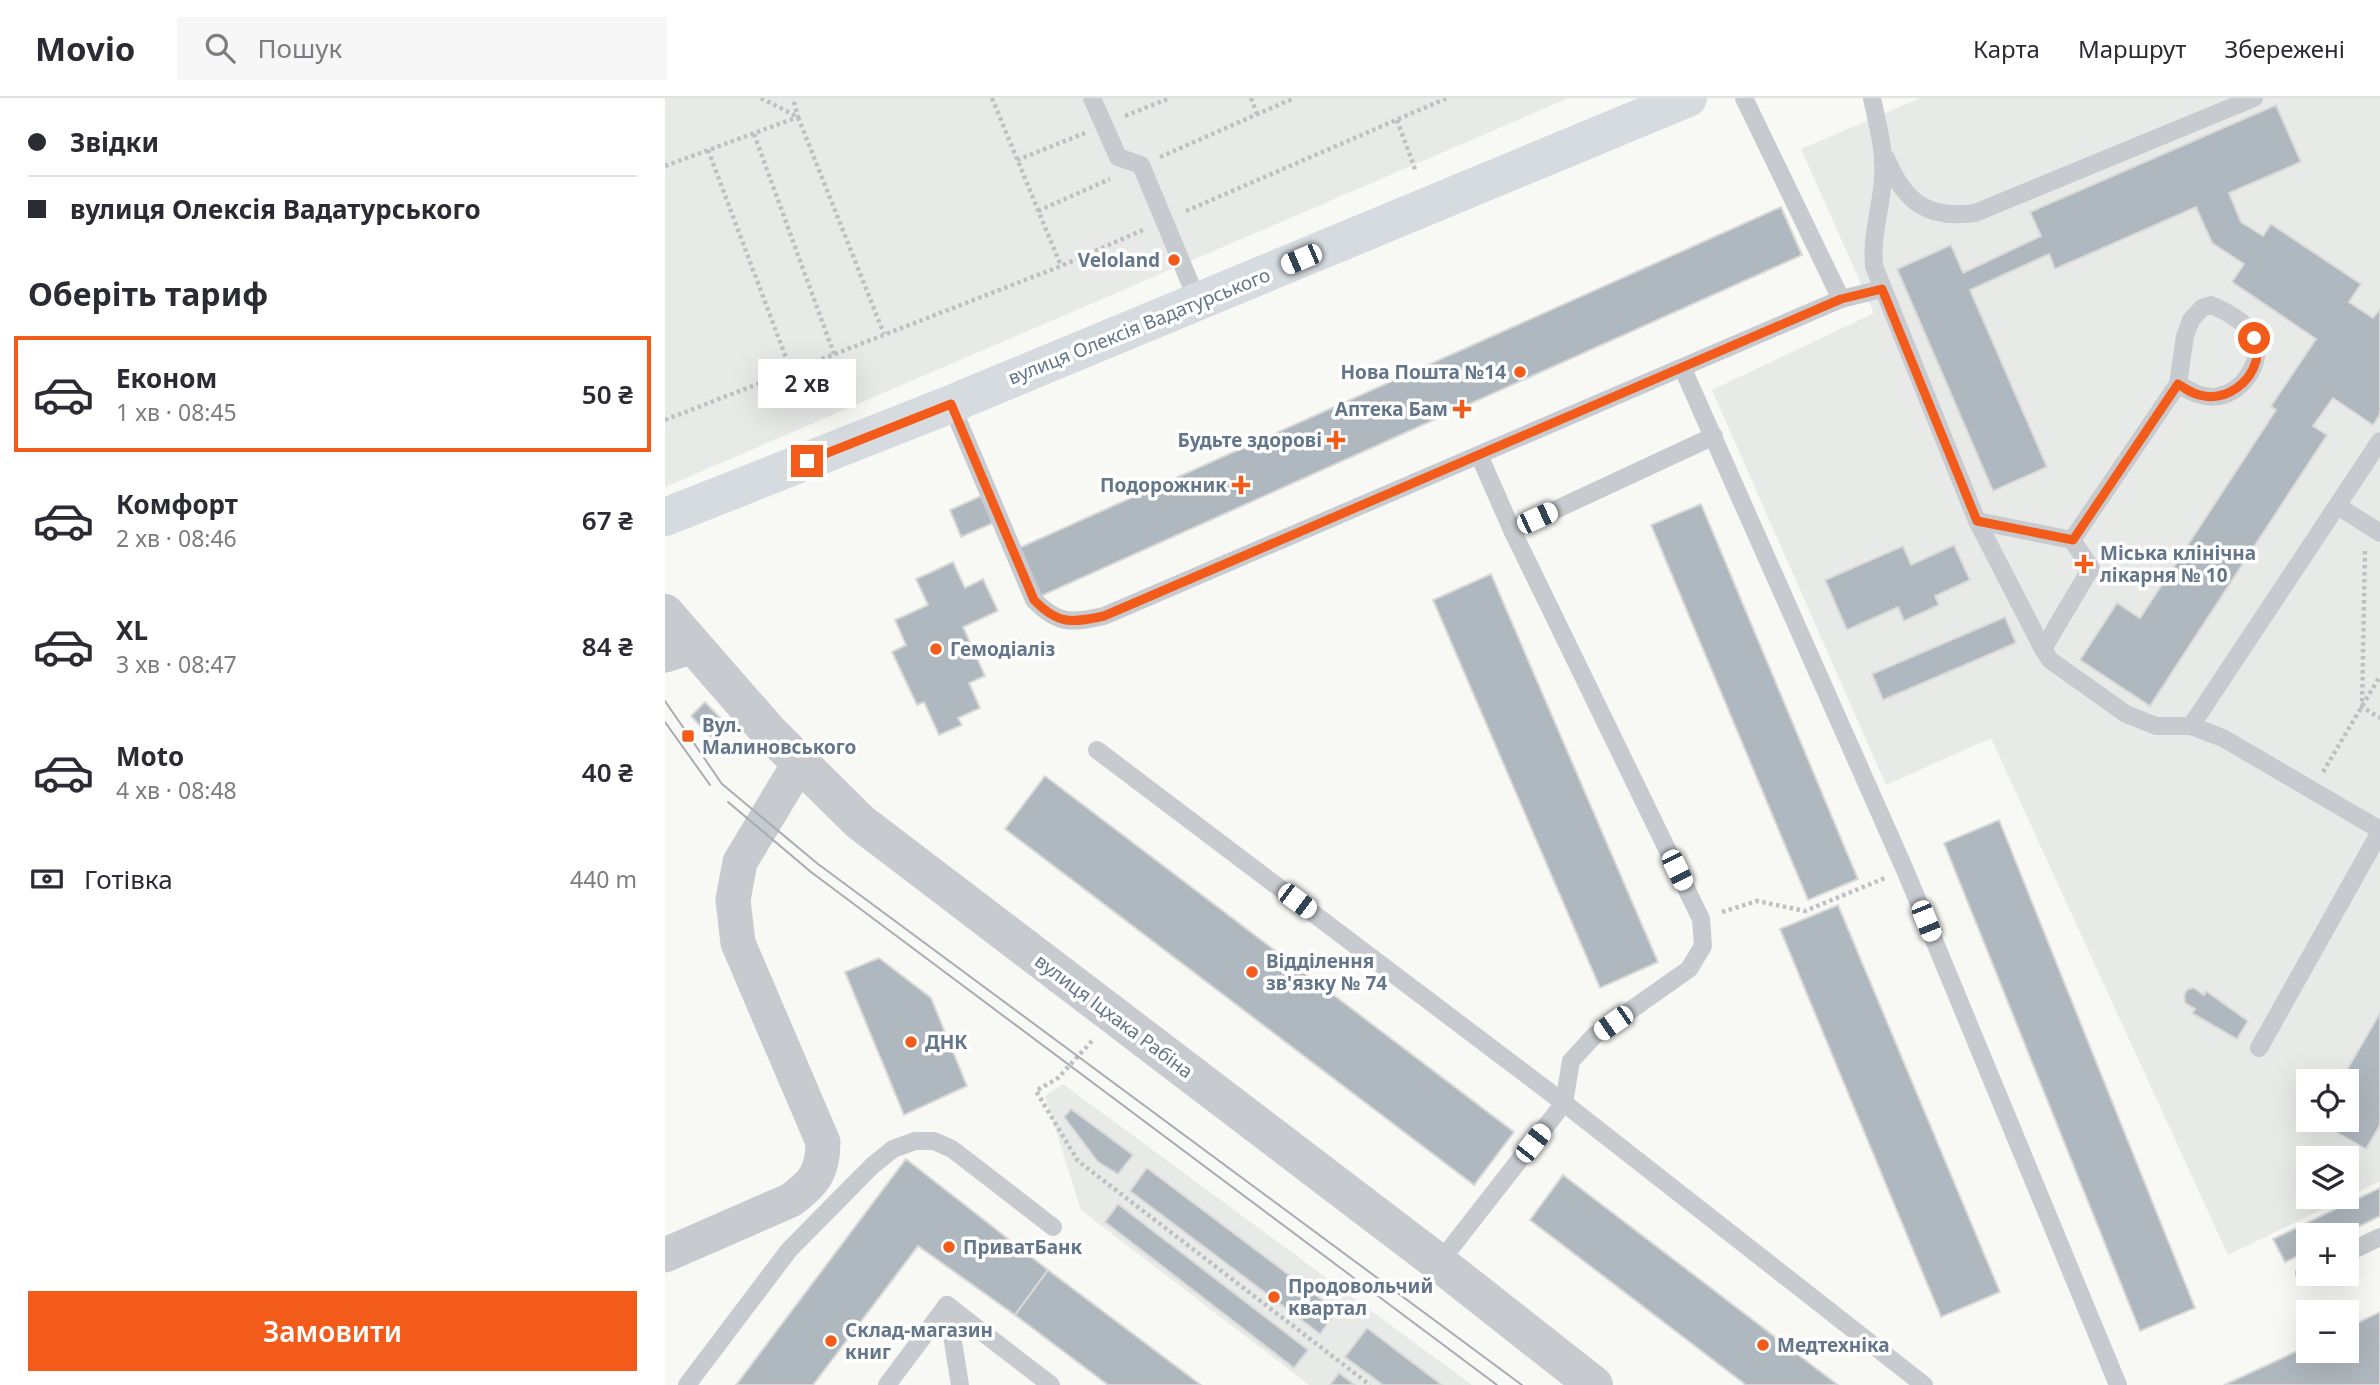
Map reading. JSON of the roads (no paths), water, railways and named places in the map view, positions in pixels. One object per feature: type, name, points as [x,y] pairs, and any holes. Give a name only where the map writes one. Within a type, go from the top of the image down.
[{"type":"main road","name":"вулиця Олексія Вадатурського","points":[[665,517],[951,404],[1688,98]]},
{"type":"street","name":"вулиця Іцхака Рабіна","points":[[665,613],[679,650],[860,822],[1439,1263],[1594,1385]]},
{"type":"street","points":[[665,1255],[791,1200],[823,1182],[823,1142],[738,943],[733,900],[740,862],[799,764]]},
{"type":"lane","points":[[1092,98],[1118,157],[1141,165],[1198,302]]},
{"type":"lane","points":[[1744,98],[1841,299]]},
{"type":"lane","points":[[1872,98],[1884,151],[1896,181],[1909,196],[1933,210],[1959,215],[1995,206],[2254,98]]},
{"type":"lane","points":[[1884,151],[1883,181],[1872,247],[1874,266],[1977,521],[2043,649],[2060,669],[2126,714],[2156,726],[2191,726],[2223,738],[2380,831],[2259,1048]]},
{"type":"lane","points":[[951,404],[1034,600],[1048,615],[1063,621],[1082,621],[1104,616],[1841,299],[1882,289]]},
{"type":"lane","points":[[2073,540],[2178,384],[2185,336],[2191,320],[2201,308],[2211,305],[2247,327],[2254,338],[2256,361],[2240,386],[2218,397],[2204,396],[2178,384]]},
{"type":"lane","points":[[1683,369],[1905,870],[2118,1385]]},
{"type":"lane","points":[[1512,530],[1714,436]]},
{"type":"lane","points":[[2191,726],[2380,442]]},
{"type":"lane","points":[[1439,1263],[1564,1103],[1571,1061],[1594,1036],[1689,969],[1703,946],[1701,919],[1512,530],[1479,455]]},
{"type":"lane","points":[[2338,506],[2373,528]]},
{"type":"lane","points":[[1977,521],[2073,540],[2091,568],[2043,649]]},
{"type":"lane","points":[[1097,750],[1564,1103],[1924,1385]]},
{"type":"lane","points":[[687,1385],[789,1250],[823,1182],[871,1166],[893,1149],[915,1141],[934,1142],[952,1150],[1053,1227]]},
{"type":"lane","points":[[2359,1247],[2380,1237]]},
{"type":"lane","points":[[887,1385],[947,1305]]},
{"type":"lane","points":[[947,1305],[960,1385]]},
{"type":"lane","points":[[947,1305],[1051,1385]]},
{"type":"tram line","points":[[665,701],[722,784],[818,864],[1522,1385]]},
{"type":"tram line","points":[[665,722],[710,785]]},
{"type":"tram line","points":[[728,802],[811,872],[1497,1385]]},
{"type":"place","name":"Veloland","points":[[1174,260]]},
{"type":"place","name":"Нова Пошта №14","points":[[1520,372]]},
{"type":"place","name":"Аптека Бам","points":[[1462,409]]},
{"type":"place","name":"Будьте здорові","points":[[1336,440]]},
{"type":"place","name":"Подорожник","points":[[1241,485]]},
{"type":"place","name":"Міська клінічна лікарня № 10","points":[[2084,564]]},
{"type":"place","name":"Гемодіаліз","points":[[936,649]]},
{"type":"place","name":"Вул. Малиновського","points":[[688,736]]},
{"type":"place","name":"Відділення зв'язку № 74","points":[[1252,972]]},
{"type":"place","name":"ДНК","points":[[911,1042]]},
{"type":"place","name":"ПриватБанк","points":[[949,1247]]},
{"type":"place","name":"Продовольчий квартал","points":[[1274,1297]]},
{"type":"place","name":"Склад-магазин книг","points":[[831,1341]]},
{"type":"place","name":"Медтехніка","points":[[1763,1345]]}]
